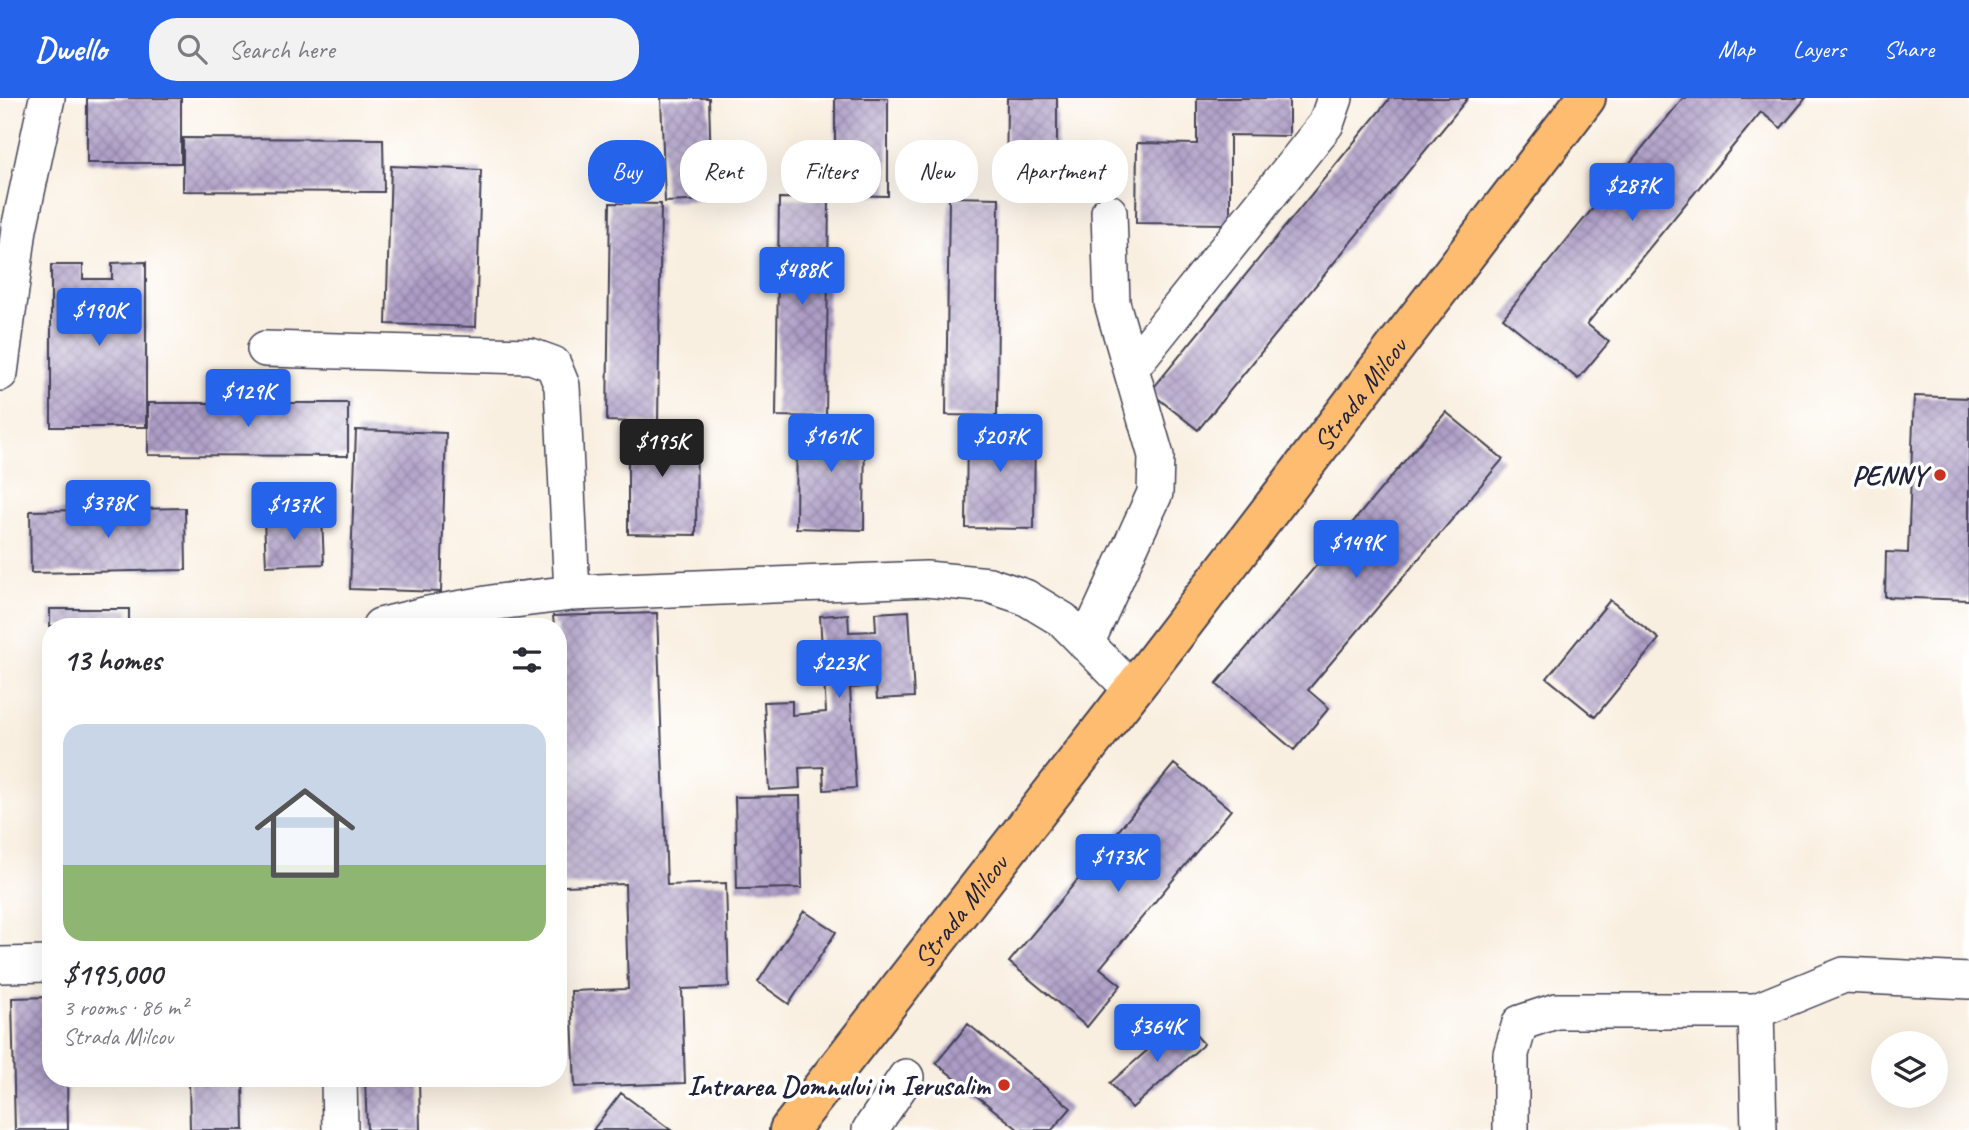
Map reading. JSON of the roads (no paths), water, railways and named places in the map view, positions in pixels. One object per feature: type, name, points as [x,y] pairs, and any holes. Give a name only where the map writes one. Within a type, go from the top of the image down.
[{"type":"main road","name":"Strada Milcov","points":[[789,1130],[1132,690],[1586,98]]},
{"type":"street","points":[[0,373],[19,229],[47,98]]},
{"type":"street","points":[[1131,368],[1326,124],[1335,98]]},
{"type":"street","points":[[1086,644],[1155,493],[1156,456],[1112,303],[1109,212]]},
{"type":"street","points":[[265,349],[531,356],[553,365],[562,386],[572,593]]},
{"type":"street","points":[[414,618],[572,593],[926,579],[989,585],[1025,597],[1063,620],[1132,690]]},
{"type":"street","points":[[0,965],[42,964]]},
{"type":"street","points":[[1511,1130],[1511,1054],[1520,1023],[1556,1011],[1756,1011],[1844,975],[1969,981]]},
{"type":"street","points":[[1756,1011],[1759,1130]]},
{"type":"street","points":[[870,1130],[906,1077]]},
{"type":"street","points":[[339,1087],[340,1130]]},
{"type":"place","name":"PENNY","points":[[1940,475]]},
{"type":"place","name":"Intrarea Domnului in Ierusalim","points":[[1004,1085]]}]
